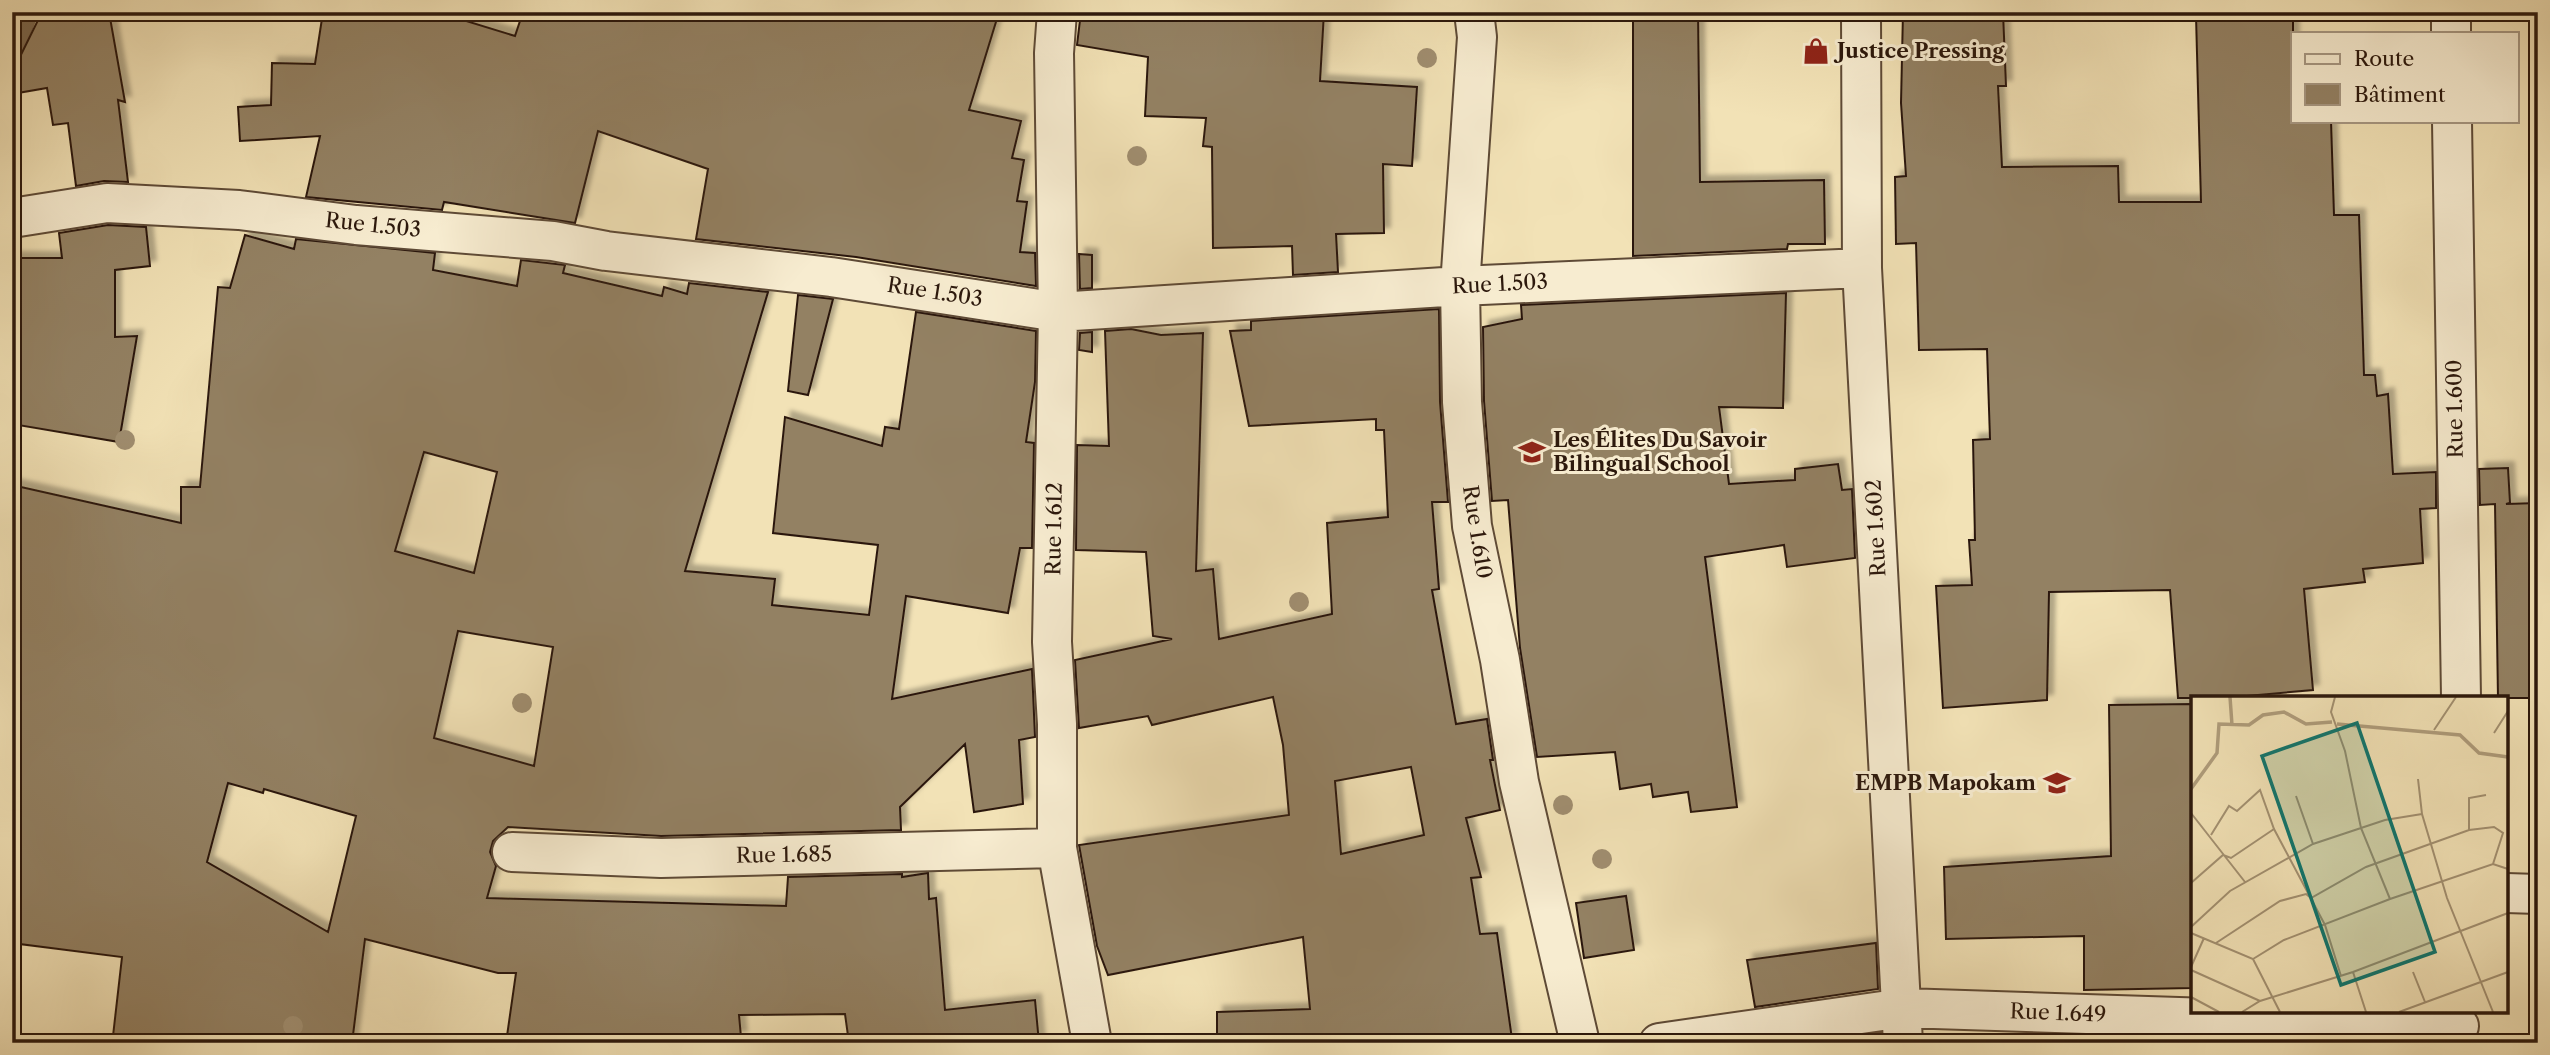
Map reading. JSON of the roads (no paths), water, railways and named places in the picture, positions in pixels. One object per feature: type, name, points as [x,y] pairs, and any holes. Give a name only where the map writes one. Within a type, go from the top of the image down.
[{"type":"street","name":"Rue 1.612","points":[[1057,12],[1054,53],[1058,312],[1052,642],[1057,724],[1057,848],[1092,1043]]},
{"type":"street","name":"Rue 1.610","points":[[1474,12],[1477,37],[1460,286],[1462,402],[1472,526],[1500,660],[1519,782],[1580,1043]]},
{"type":"street","name":"Rue 1.602","points":[[1861,12],[1862,268],[1903,1025]]},
{"type":"street","points":[[2451,12],[2451,32]]},
{"type":"street","name":"Rue 1.600","points":[[2452,122],[2461,696]]},
{"type":"street","name":"Rue 1.503","points":[[12,218],[107,202],[239,209],[356,225],[553,241],[606,251],[926,290],[1058,312],[1460,286],[1862,268]]},
{"type":"street","name":"Rue 1.685","points":[[512,852],[661,858],[1057,848]]},
{"type":"street","points":[[2508,893],[2538,894]]},
{"type":"street","name":"Rue 1.649","points":[[1659,1043],[1903,1025],[2459,1027]]},
{"type":"waterway","points":[[12,63],[32,12]]},
{"type":"place","name":"Justice Pressing","points":[[1816,51]]},
{"type":"place","name":"Les Élites Du Savoir Bilingual School","points":[[1532,452]]},
{"type":"place","name":"EMPB Mapokam","points":[[2057,783]]}]
